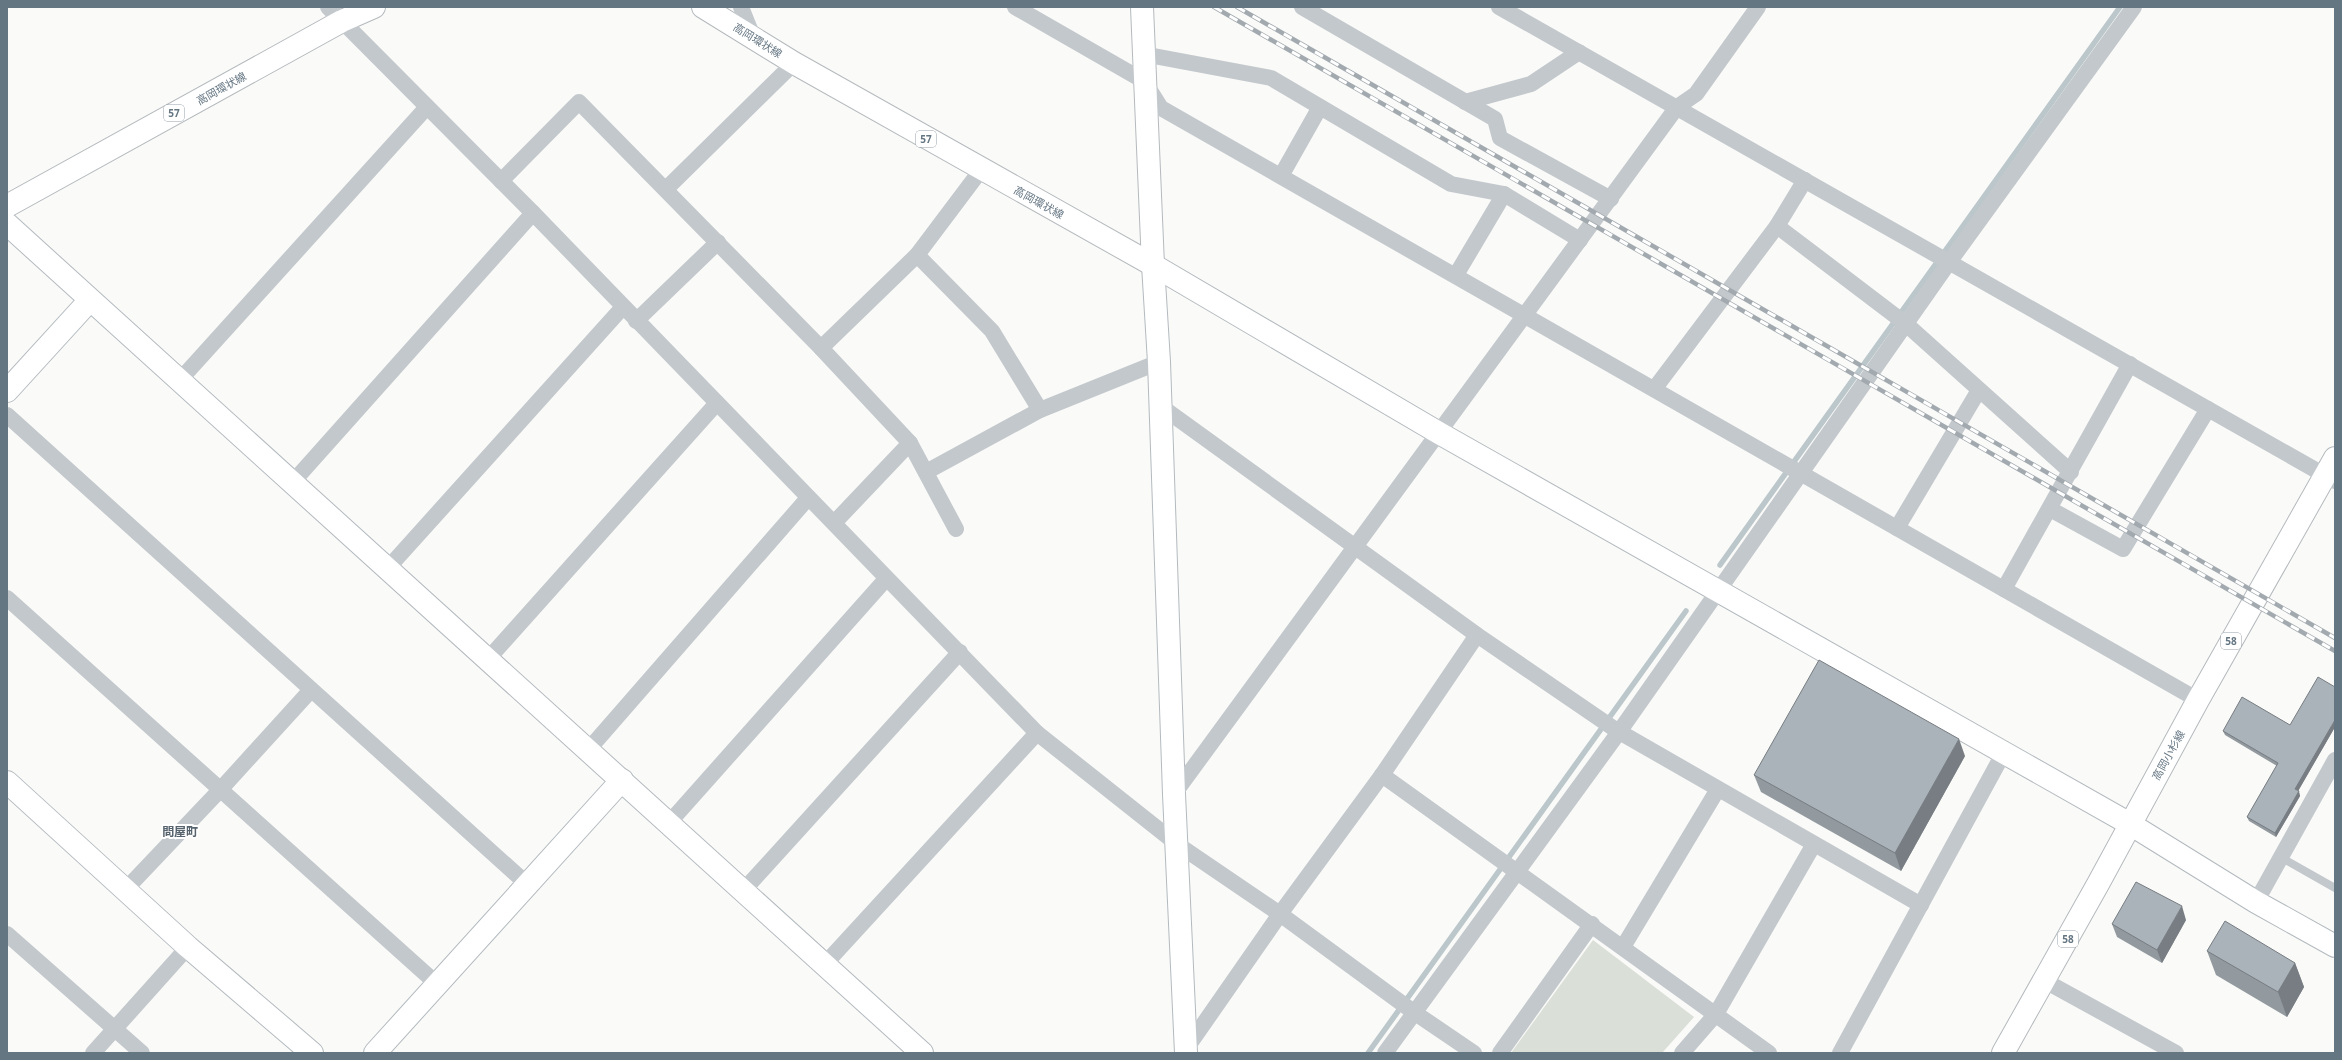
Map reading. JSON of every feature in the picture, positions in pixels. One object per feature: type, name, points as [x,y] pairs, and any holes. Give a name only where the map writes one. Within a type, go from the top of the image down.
[{"type":"street","name":"高岡環状線","points":[[7,206],[335,14],[374,7]]},
{"type":"street","name":"高岡環状線","points":[[703,7],[794,63],[981,170],[1153,265],[1439,433],[1696,577],[2003,754],[2130,824],[2256,902],[2335,946]]},
{"type":"street","points":[[741,7],[753,37]]},
{"type":"street","points":[[1015,7],[1144,80],[1161,108],[1655,388],[2198,700]]},
{"type":"street","points":[[1142,7],[1144,80],[1159,362],[1159,405],[1185,1052]]},
{"type":"street","points":[[1302,7],[1495,119],[1500,138],[1611,199]]},
{"type":"street","points":[[1499,7],[1678,107],[2208,409],[2332,471]]},
{"type":"street","points":[[1174,794],[1355,545],[1678,107],[1696,94],[1758,7]]},
{"type":"street","points":[[1385,1053],[1718,590],[1948,261],[2134,7]]},
{"type":"street","points":[[335,14],[533,213],[636,321],[834,523],[886,579],[960,652],[1037,733],[1177,844],[1280,914],[1393,997],[1474,1053]]},
{"type":"street","points":[[1465,102],[1531,84],[1579,52]]},
{"type":"street","points":[[1143,54],[1271,78],[1451,184],[1504,194],[1580,240]]},
{"type":"street","points":[[666,189],[794,63]]},
{"type":"street","points":[[501,181],[579,102],[822,348],[910,443],[956,529]]},
{"type":"street","points":[[179,381],[427,107]]},
{"type":"street","points":[[1281,176],[1320,107]]},
{"type":"street","points":[[822,348],[917,255],[981,170]]},
{"type":"street","points":[[1655,388],[1776,226],[1805,180]]},
{"type":"street","points":[[1456,275],[1504,194]]},
{"type":"street","points":[[292,483],[533,213]]},
{"type":"street","points":[[7,224],[922,1053]]},
{"type":"street","points":[[1776,226],[1905,323],[2071,472]]},
{"type":"street","points":[[636,321],[718,242]]},
{"type":"street","points":[[917,255],[992,331],[1040,410]]},
{"type":"street","points":[[7,391],[90,300]]},
{"type":"street","points":[[388,568],[623,307]]},
{"type":"street","points":[[926,472],[1040,410],[1159,362]]},
{"type":"street","points":[[2004,588],[2071,472],[2130,364]]},
{"type":"street","points":[[1897,528],[1979,390]]},
{"type":"street","points":[[488,659],[717,403]]},
{"type":"street","points":[[1159,405],[1355,545],[1477,635],[1617,731],[1921,905]]},
{"type":"street","points":[[2050,508],[2123,549],[2208,409]]},
{"type":"street","points":[[7,415],[310,690],[527,884]]},
{"type":"street","points":[[834,523],[910,443]]},
{"type":"street","name":"高岡小杉線","points":[[2003,1053],[2045,980],[2198,700],[2332,471]]},
{"type":"street","points":[[588,749],[808,498]]},
{"type":"street","points":[[668,824],[886,579]]},
{"type":"street","points":[[7,598],[437,984]]},
{"type":"street","points":[[1185,1052],[1280,914],[1382,775],[1477,635]]},
{"type":"street","points":[[743,891],[960,652]]},
{"type":"street","points":[[126,889],[220,790],[310,690]]},
{"type":"street","points":[[824,965],[1037,733]]},
{"type":"street","points":[[1840,1053],[2003,754]]},
{"type":"street","points":[[2256,902],[2331,779],[2335,760]]},
{"type":"street","points":[[1382,775],[1592,924],[1769,1053]]},
{"type":"street","points":[[375,1053],[622,780]]},
{"type":"street","points":[[7,782],[188,947],[312,1053]]},
{"type":"street","points":[[1623,947],[1718,789]]},
{"type":"street","points":[[1682,1053],[1716,1014],[1814,844]]},
{"type":"street","points":[[1500,1053],[1592,924]]},
{"type":"street","points":[[7,935],[142,1053]]},
{"type":"street","points":[[93,1053],[188,947]]},
{"type":"street","points":[[2045,980],[2176,1053]]},
{"type":"lane","points":[[2282,858],[2335,888]]},
{"type":"shaded area","points":[[1593,940],[1694,1017],[1662,1053],[1511,1053]]},
{"type":"building","points":[[1819,660],[1959,739],[1895,853],[1754,775]]},
{"type":"building","points":[[2318,677],[2335,687],[2335,720],[2295,789],[2299,791],[2275,833],[2247,817],[2278,763],[2223,731],[2242,697],[2290,725]]},
{"type":"building","points":[[2136,882],[2182,906],[2157,950],[2112,924]]},
{"type":"building","points":[[2225,921],[2295,963],[2278,992],[2207,951]]},
{"type":"waterway","points":[[1720,565],[2120,7]]},
{"type":"waterway","points":[[1368,1053],[1686,611]]},
{"type":"railway","points":[[1214,7],[2335,651]]},
{"type":"railway","points":[[1237,7],[2335,638]]},
{"type":"district","name":"問屋町","points":[[180,831]]}]
